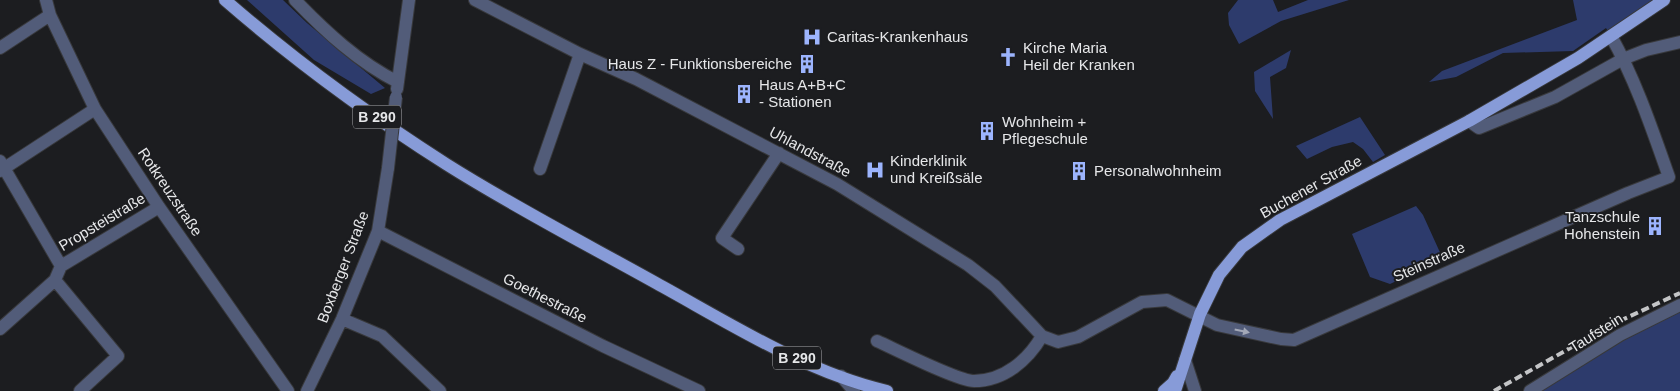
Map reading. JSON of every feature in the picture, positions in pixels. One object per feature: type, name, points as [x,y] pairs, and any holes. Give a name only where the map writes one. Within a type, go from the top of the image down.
[{"type":"main road","name":"B 290","points":[[225,0],[257,28],[338,90],[447,164],[738,328],[805,362],[887,391]]},
{"type":"main road","name":"Buchener Straße","points":[[1175,391],[1200,314],[1219,275],[1242,246],[1280,220],[1468,121],[1578,58],[1664,0]]},
{"type":"main road","points":[[1164,391],[1173,383],[1185,362]]},
{"type":"street","name":"Rotkreuzstraße","points":[[46,0],[50,15],[95,109],[159,207],[288,391]]},
{"type":"street","points":[[296,0],[314,19],[376,71],[398,82]]},
{"type":"street","name":"Boxberger Straße","points":[[307,391],[342,319],[378,231],[388,168],[408,0]]},
{"type":"street","name":"Uhlandstraße","points":[[475,0],[580,54],[636,79],[837,184],[968,265],[995,286],[1042,336]]},
{"type":"street","points":[[0,48],[50,15]]},
{"type":"street","points":[[1611,36],[1624,59]]},
{"type":"street","points":[[1468,121],[1479,128],[1556,97],[1624,59],[1646,50],[1680,42]]},
{"type":"street","points":[[540,169],[580,54]]},
{"type":"street","name":"Steinstraße","points":[[1200,314],[1217,324],[1294,340],[1628,193],[1669,177],[1647,114],[1624,59]]},
{"type":"street","points":[[61,266],[1,167],[95,109]]},
{"type":"street","points":[[738,249],[722,238],[779,153]]},
{"type":"street","name":"Propsteistraße","points":[[0,329],[55,280],[61,266],[159,207]]},
{"type":"street","name":"Goethestraße","points":[[378,231],[602,346],[699,391]]},
{"type":"street","points":[[55,280],[118,356],[80,391]]},
{"type":"street","points":[[877,341],[973,381],[995,376],[1019,365],[1033,353],[1042,336],[1058,342],[1078,337],[1142,302],[1166,300],[1200,314]]},
{"type":"street","name":"Taufstein","points":[[1530,391],[1620,335],[1680,305]]},
{"type":"street","points":[[342,319],[382,336],[440,391]]},
{"type":"street","points":[[1185,362],[1195,391]]},
{"type":"street","points":[[841,376],[854,391]]},
{"type":"shaded area","points":[[247,0],[283,0],[307,23],[385,88],[371,94],[314,60]]},
{"type":"shaded area","points":[[1238,0],[1273,0],[1278,12],[1308,0],[1349,0],[1281,21],[1239,44],[1229,25],[1228,13]]},
{"type":"shaded area","points":[[1573,0],[1664,0],[1611,36],[1606,28],[1573,51],[1503,53],[1456,77],[1429,82],[1442,71],[1577,20]]},
{"type":"shaded area","points":[[1291,50],[1286,68],[1270,77],[1273,119],[1255,91],[1254,72]]},
{"type":"shaded area","points":[[1360,117],[1385,155],[1373,162],[1363,149],[1353,142],[1332,147],[1307,159],[1296,146]]},
{"type":"shaded area","points":[[1416,206],[1423,215],[1443,259],[1390,284],[1370,277],[1352,234]]},
{"type":"shaded area","points":[[1680,305],[1680,391],[1530,391]]},
{"type":"railway","points":[[1494,391],[1611,325],[1680,293]]},
{"type":"place","name":"Caritas-Krankenhaus","points":[[812,37]]},
{"type":"place","name":"Kirche Maria Heil der Kranken","points":[[1008,57]]},
{"type":"place","name":"Haus Z - Funktionsbereiche","points":[[807,64]]},
{"type":"place","name":"Haus A+B+C - Stationen","points":[[744,94]]},
{"type":"place","name":"Wohnheim + Pflegeschule","points":[[987,131]]},
{"type":"place","name":"Kinderklinik und Kreißsäle","points":[[875,170]]},
{"type":"place","name":"Personalwohnheim","points":[[1079,171]]},
{"type":"place","name":"Tanzschule Hohenstein","points":[[1655,226]]}]
